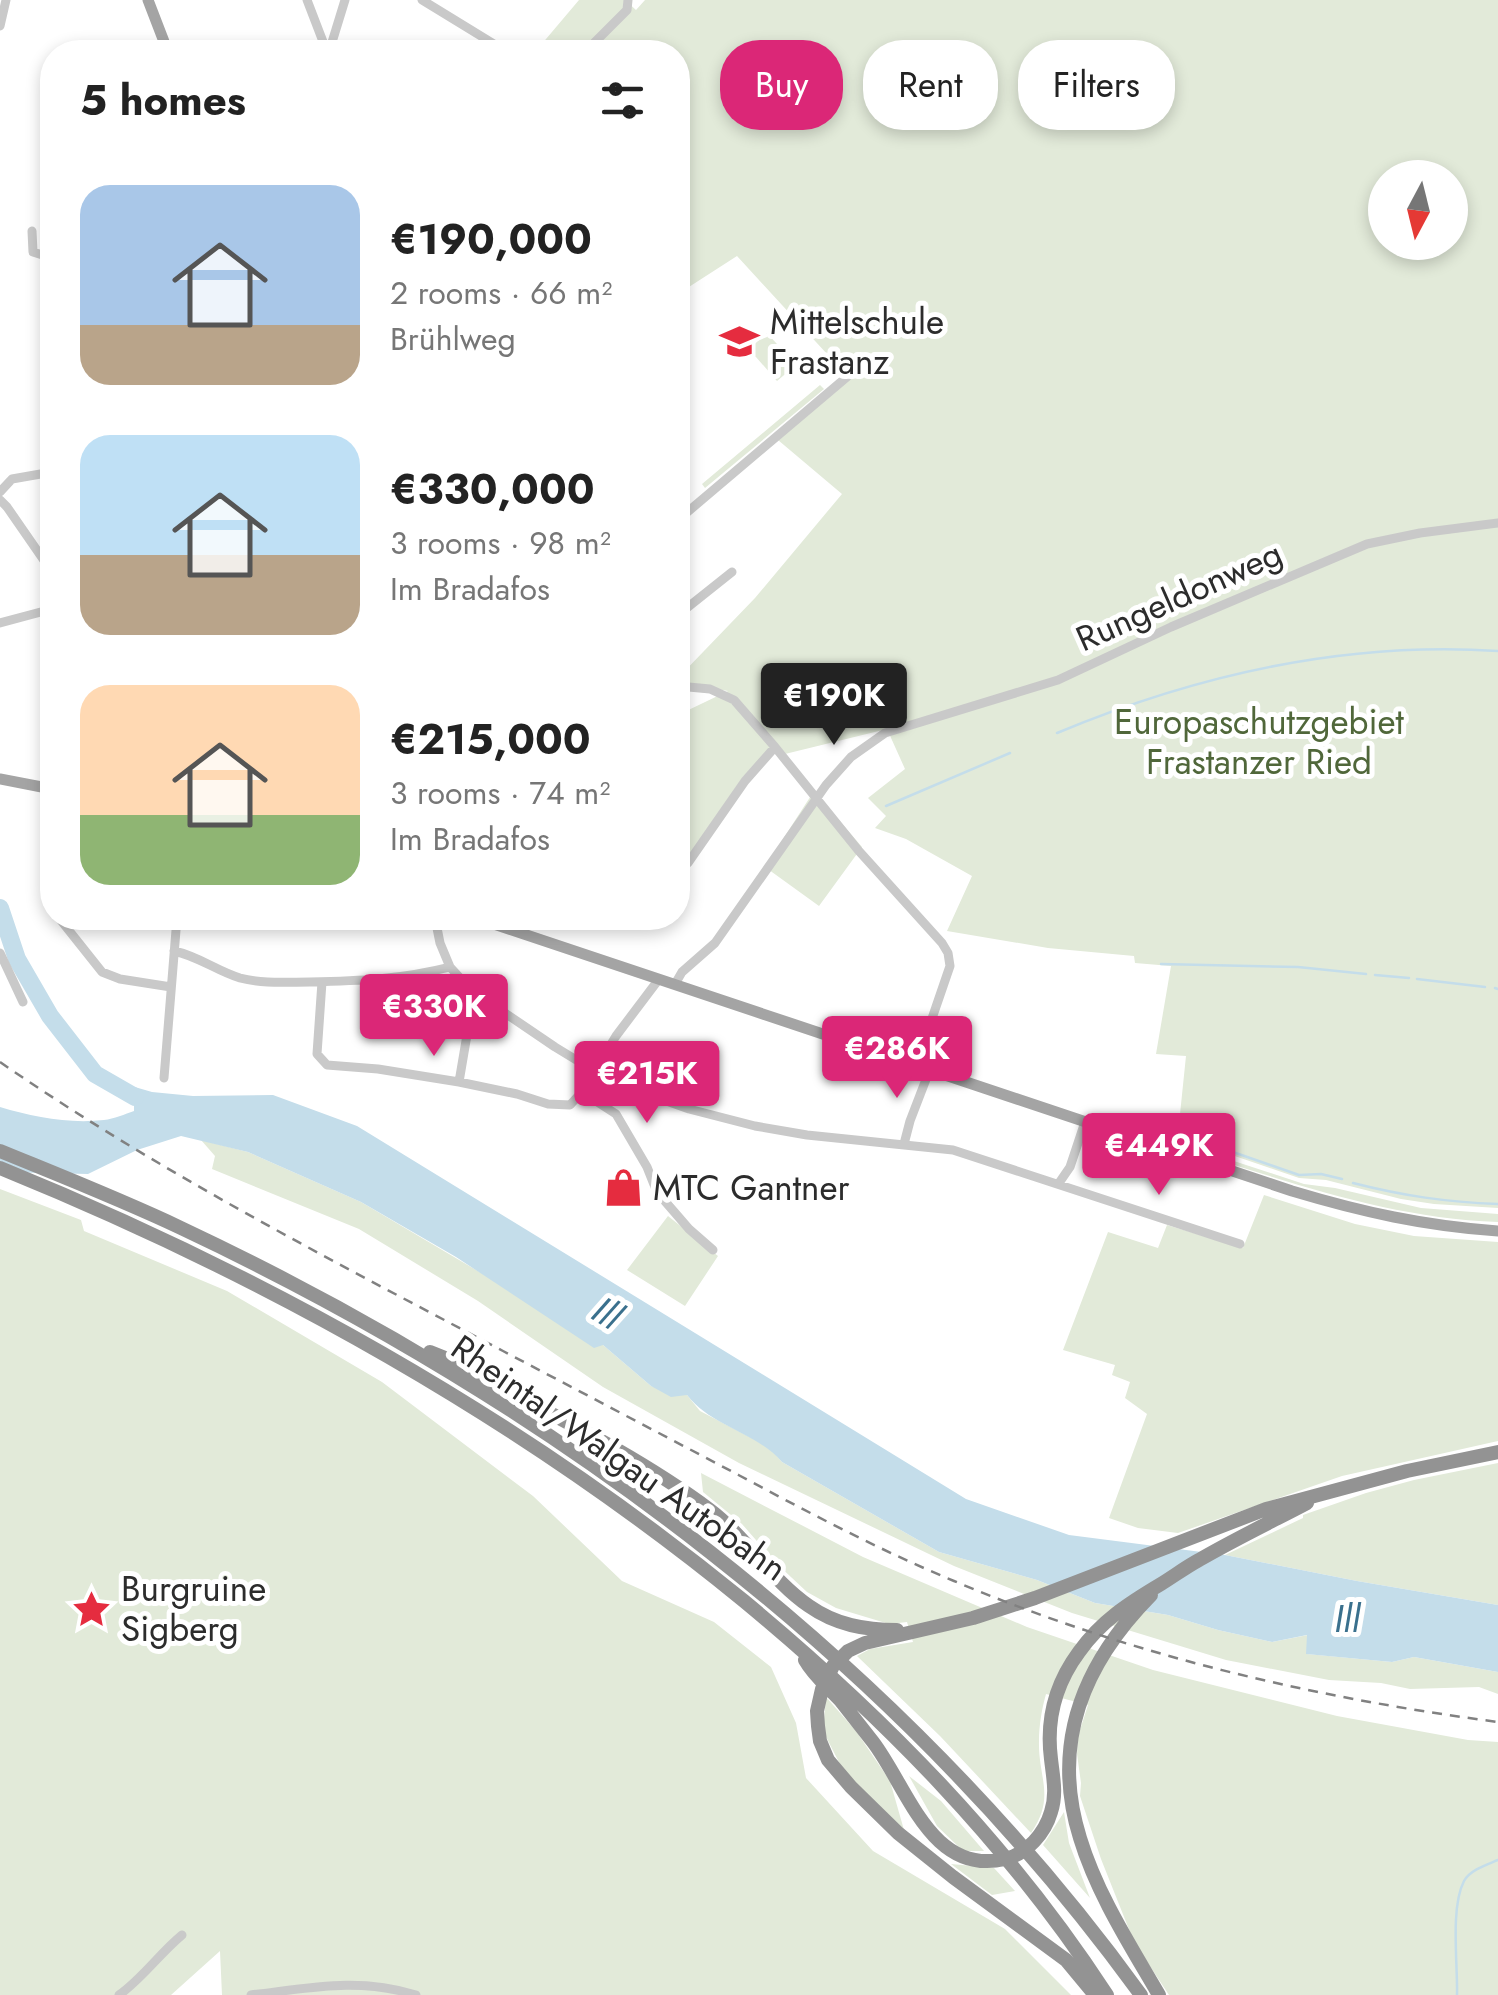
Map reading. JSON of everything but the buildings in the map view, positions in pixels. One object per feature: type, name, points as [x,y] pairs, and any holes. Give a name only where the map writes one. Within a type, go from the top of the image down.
[{"type":"highway","name":"Rheintal/Walgau Autobahn","points":[[0,1151],[184,1230],[298,1287],[465,1381],[601,1473],[770,1600],[817,1660]]},
{"type":"highway","name":"Rheintal/Walgau Autobahn","points":[[0,1168],[201,1256],[360,1338],[556,1462],[639,1520],[817,1660],[859,1679],[925,1740],[1010,1830],[1089,1924],[1141,1995]]},
{"type":"highway","points":[[392,1338],[450,1360],[650,1468],[730,1525],[783,1583],[809,1606],[835,1621],[856,1628],[918,1630]]},
{"type":"highway","points":[[1096,1995],[1066,1960],[898,1832],[828,1760],[820,1741],[817,1711],[833,1666],[848,1651],[865,1643],[972,1618],[1035,1598],[1277,1506],[1407,1471],[1498,1452]]},
{"type":"highway","points":[[817,1660],[935,1838],[964,1857],[987,1861],[1011,1857],[1040,1834],[1049,1818],[1054,1794],[1049,1738],[1055,1698],[1089,1638],[1130,1602],[1194,1562],[1322,1495]]},
{"type":"highway","points":[[1159,1995],[1098,1885],[1080,1837],[1070,1777],[1070,1748],[1084,1688],[1104,1649],[1162,1584]]},
{"type":"highway","points":[[844,1696],[914,1755],[990,1839],[1071,1941],[1107,1995]]},
{"type":"main road","points":[[148,0],[163,40]]},
{"type":"main road","points":[[0,779],[40,786]]},
{"type":"main road","points":[[512,930],[1292,1191],[1382,1216],[1498,1231]]},
{"type":"street","points":[[0,26],[6,0]]},
{"type":"street","points":[[307,0],[323,40]]},
{"type":"street","points":[[332,40],[345,0]]},
{"type":"street","points":[[422,0],[487,40]]},
{"type":"street","points":[[597,40],[627,10],[628,0]]},
{"type":"street","points":[[32,231],[33,252],[40,254]]},
{"type":"street","points":[[690,510],[848,376]]},
{"type":"street","points":[[0,492],[12,479],[40,474]]},
{"type":"street","points":[[0,500],[40,555]]},
{"type":"street","name":"Rungeldonweg","points":[[675,984],[682,972],[715,943],[815,799],[851,757],[886,733],[1046,685],[1367,544],[1498,523]]},
{"type":"street","points":[[690,605],[732,572]]},
{"type":"street","points":[[0,623],[40,612]]},
{"type":"street","points":[[690,688],[710,690],[734,700],[948,953],[950,966],[916,1065]]},
{"type":"street","points":[[690,860],[745,781],[775,747]]},
{"type":"street","points":[[69,930],[102,972],[120,979],[172,986]]},
{"type":"street","points":[[164,1078],[176,930]]},
{"type":"street","points":[[437,930],[450,967],[482,999],[596,1072],[656,1098],[755,1126],[963,1153],[1240,1244]]},
{"type":"street","points":[[174,951],[242,978],[270,982],[386,979],[450,967]]},
{"type":"street","points":[[1,957],[23,1002]]},
{"type":"street","points":[[322,982],[316,1054],[327,1064],[460,1082],[559,1106],[570,1105],[582,1092],[616,1036],[658,979]]},
{"type":"street","points":[[460,1082],[468,1028],[482,999]]},
{"type":"street","points":[[904,1144],[930,1069]]},
{"type":"street","points":[[582,1092],[616,1114],[647,1166],[657,1192],[689,1230],[713,1250]]},
{"type":"street","points":[[1060,1183],[1086,1122]]},
{"type":"street","points":[[118,1995],[132,1986],[182,1934]]},
{"type":"street","points":[[251,1995],[358,1984],[416,1995]]},
{"type":"green space","name":"Europaschutzgebiet Frastanzer Ried","points":[[579,0],[625,0],[636,10],[645,0],[1498,0],[1498,1208],[1401,1199],[1326,1180],[1299,1178],[1223,1152],[1230,1128],[1180,1114],[1186,1056],[1156,1054],[1171,966],[1135,963],[1134,956],[1048,948],[947,931],[972,876],[906,839],[875,828],[886,816],[868,798],[905,769],[887,729],[785,754],[775,743],[743,777],[690,854],[690,709],[728,691],[690,684],[690,666],[755,598],[842,494],[778,440],[850,379],[737,256],[690,286],[690,40],[545,40]]},
{"type":"green space","points":[[767,333],[796,365],[777,381],[749,349]]},
{"type":"green space","points":[[820,385],[824,389],[705,488],[702,484]]},
{"type":"green space","points":[[814,791],[862,847],[819,906],[765,867]]},
{"type":"green space","points":[[201,1140],[248,1152],[361,1202],[603,1345],[651,1386],[687,1395],[700,1411],[769,1447],[782,1462],[939,1552],[1037,1580],[1095,1603],[1168,1615],[1272,1642],[1308,1635],[1307,1654],[1392,1662],[1414,1657],[1498,1672],[1498,1694],[1479,1687],[1410,1689],[1329,1680],[1226,1660],[1072,1613],[954,1566],[739,1463],[603,1387],[478,1301],[359,1229],[212,1169],[215,1156]]},
{"type":"green space","points":[[1185,1145],[1304,1184],[1421,1208],[1498,1214],[1498,1222],[1378,1206],[1187,1150]]},
{"type":"green space","points":[[0,1189],[81,1220],[84,1231],[227,1291],[382,1382],[533,1496],[622,1581],[714,1622],[771,1667],[796,1723],[806,1778],[873,1851],[1005,1929],[1071,1995],[222,1995],[220,1951],[171,1995],[0,1995]]},
{"type":"green space","points":[[1264,1195],[1355,1224],[1414,1236],[1498,1242],[1498,1441],[1342,1476],[1178,1533],[1138,1528],[1109,1518],[1147,1414],[1125,1398],[1130,1382],[1112,1375],[1115,1365],[1063,1350],[1108,1232],[1158,1248],[1167,1225],[1243,1248]]},
{"type":"green space","points":[[668,1216],[718,1256],[685,1306],[627,1270]]},
{"type":"green space","points":[[1498,1463],[1498,1605],[1225,1555],[1303,1515],[1366,1493]]},
{"type":"green space","points":[[701,1473],[863,1557],[1027,1627],[1153,1670],[1337,1716],[1498,1742],[1498,1995],[1169,1995],[1134,1942],[1080,1796],[1078,1736],[1088,1705],[1046,1694],[1039,1741],[1043,1809],[1031,1833],[940,1736],[857,1656],[870,1649],[913,1642],[907,1622],[889,1624],[836,1608],[807,1592],[742,1524],[703,1492]]},
{"type":"green space","points":[[826,1697],[856,1731],[890,1781],[904,1830],[843,1770],[823,1731]]},
{"type":"green space","points":[[909,1776],[941,1801],[984,1851],[963,1851],[937,1826]]},
{"type":"green space","points":[[1064,1812],[1069,1843],[1090,1898],[1043,1845]]},
{"type":"green space","points":[[951,1864],[994,1868],[1015,1891],[992,1895]]},
{"type":"water","name":"Ill","points":[[117,1085],[152,1092],[193,1096],[273,1095],[357,1126],[966,1499],[1069,1535],[1225,1555],[1498,1605],[1498,1672],[1414,1657],[1392,1662],[1306,1654],[1307,1635],[1272,1642],[1168,1615],[1095,1603],[1037,1580],[939,1552],[782,1462],[760,1443],[709,1415],[687,1395],[671,1397],[651,1386],[603,1345],[594,1348],[456,1257],[361,1202],[248,1152],[181,1136],[137,1150],[88,1174],[0,1172],[0,1107],[64,1120],[108,1119],[134,1111],[134,1102],[118,1092]]},
{"type":"waterway","points":[[1057,733],[1163,694],[1273,666],[1385,651],[1498,651]]},
{"type":"waterway","points":[[886,806],[1010,753]]},
{"type":"waterway","points":[[0,908],[17,959],[50,1016],[95,1074],[135,1097]]},
{"type":"waterway","points":[[1161,964],[1298,967],[1366,974]]},
{"type":"waterway","points":[[1375,975],[1409,978]]},
{"type":"waterway","points":[[1417,979],[1485,987]]},
{"type":"waterway","points":[[1230,1151],[1299,1175],[1321,1174],[1342,1179]]},
{"type":"waterway","points":[[1353,1183],[1425,1198],[1498,1204]]},
{"type":"waterway","points":[[1457,1995],[1456,1921],[1460,1892],[1470,1874],[1498,1860]]},
{"type":"railway","points":[[0,1062],[122,1141],[311,1249],[813,1515],[925,1569],[1087,1631],[1221,1670],[1358,1700],[1498,1722]]},
{"type":"place","name":"Mittelschule Frastanz","points":[[740,342]]},
{"type":"place","name":"MTC Gantner","points":[[623,1188]]},
{"type":"place","name":"Burgruine Sigberg","points":[[91,1609]]}]
